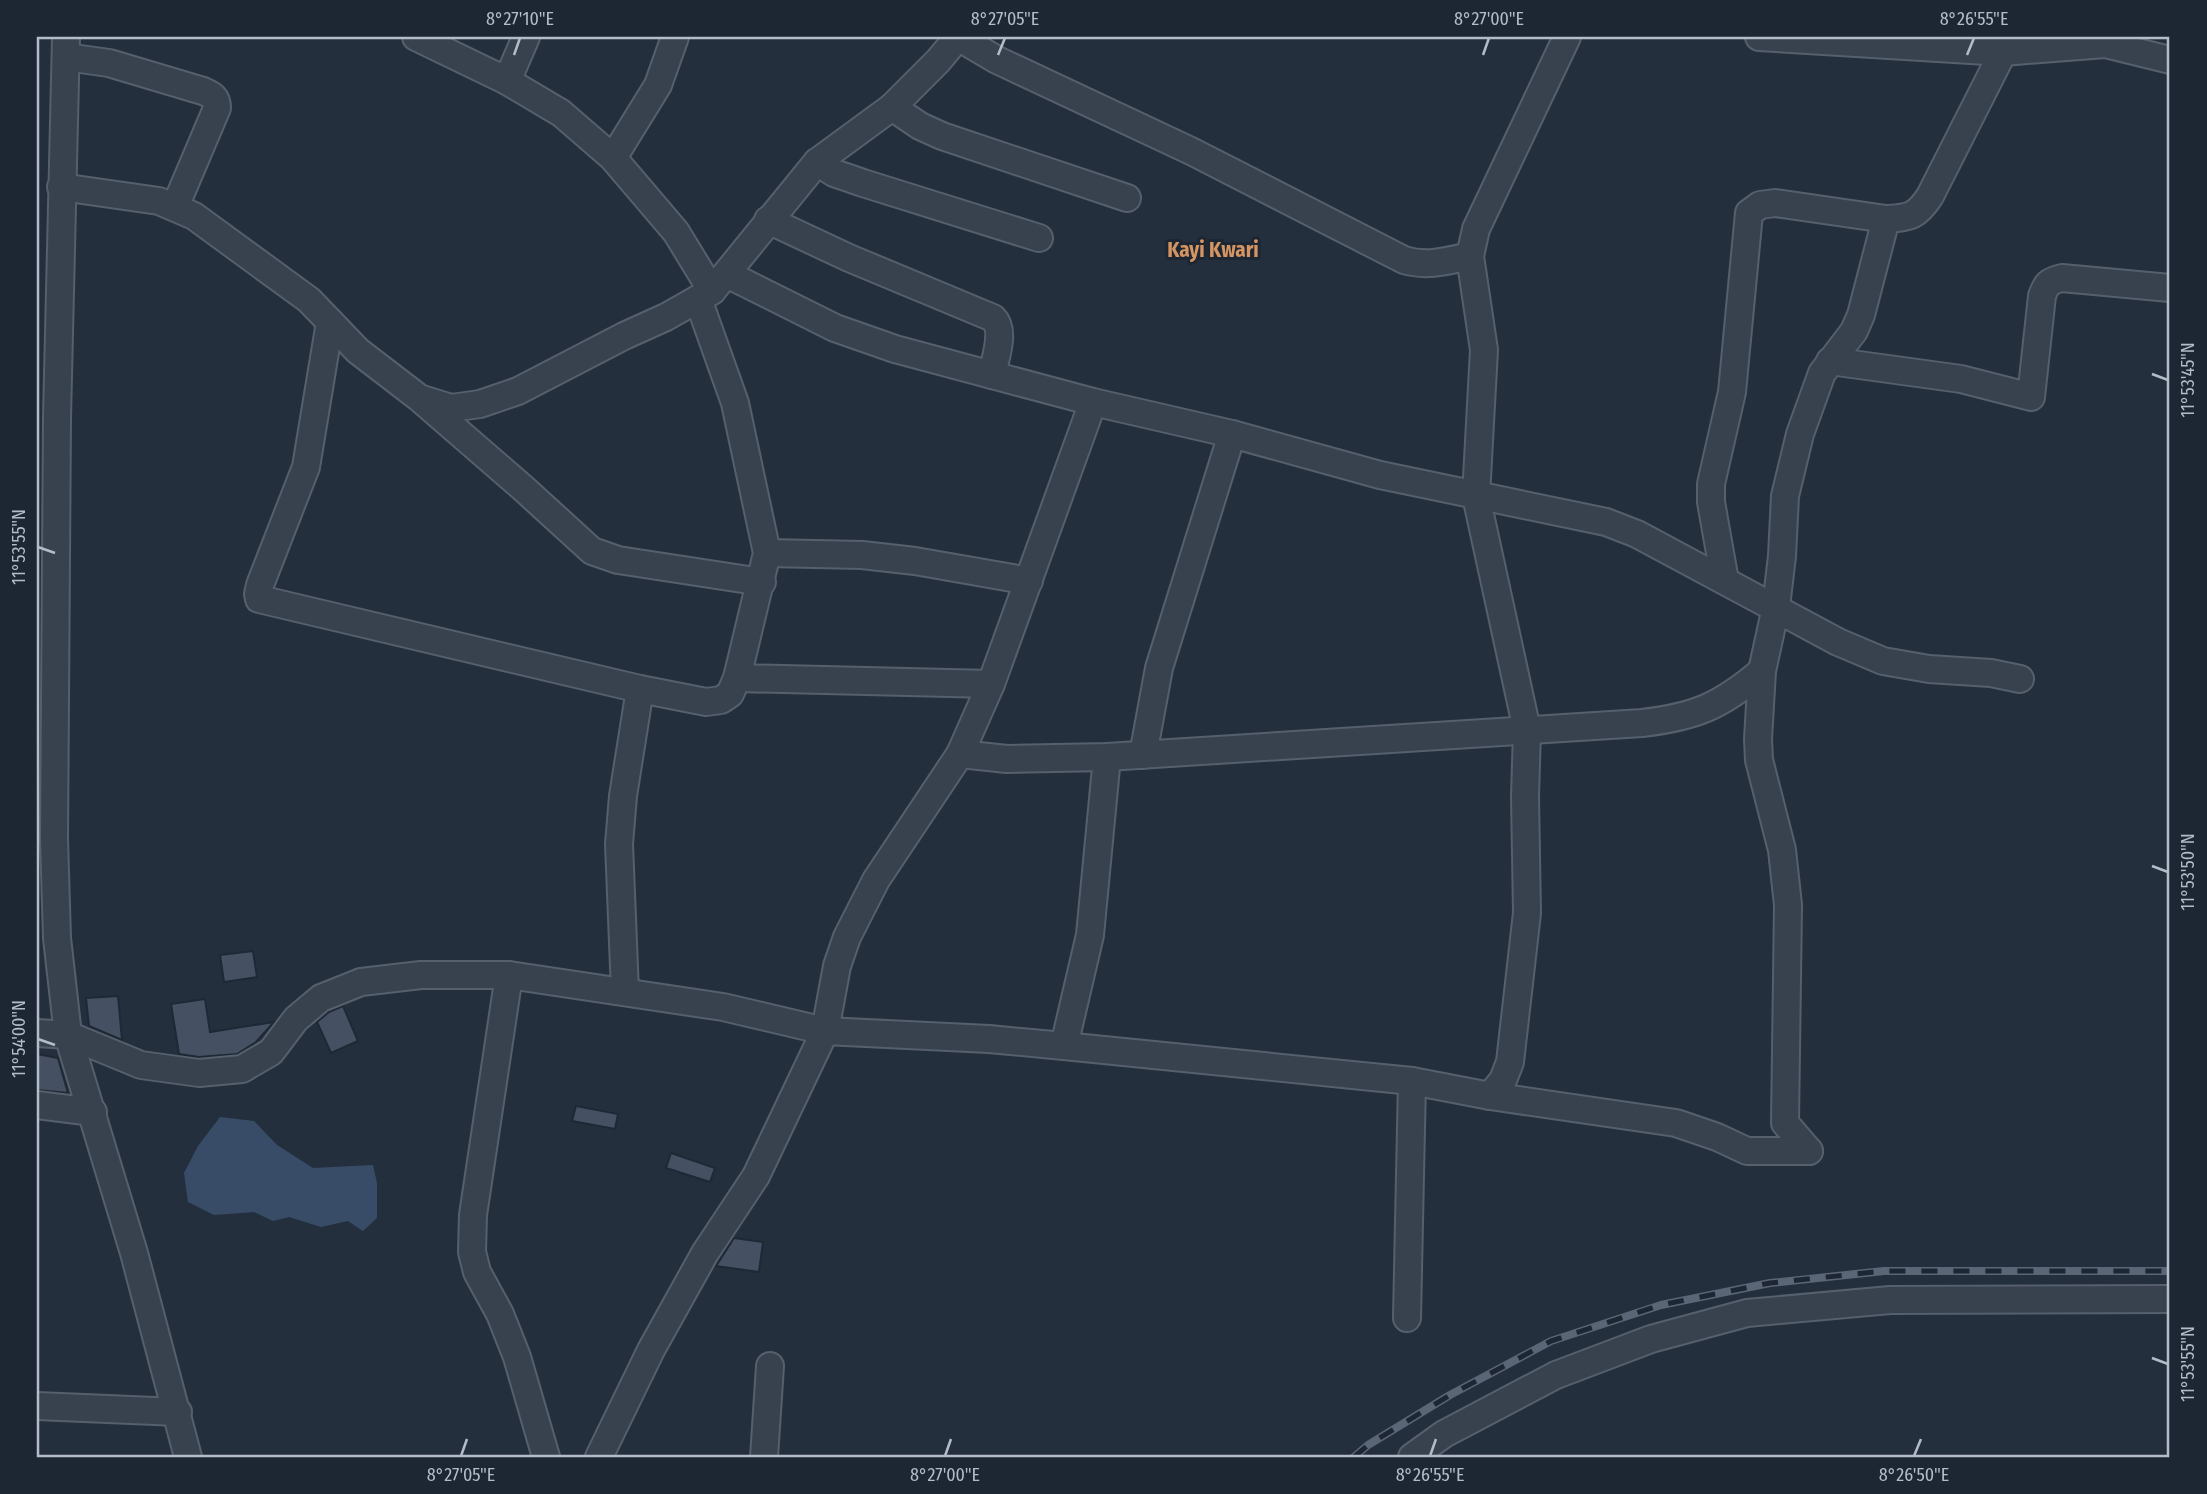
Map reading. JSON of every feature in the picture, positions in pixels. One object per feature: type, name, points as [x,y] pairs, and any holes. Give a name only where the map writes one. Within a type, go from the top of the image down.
[{"type":"street","points":[[330,322],[306,467],[260,585],[259,598],[640,689],[706,702],[721,700],[730,694],[737,678],[767,553],[712,288],[676,232],[613,158],[561,113],[508,81],[416,37]]},
{"type":"street","points":[[508,81],[526,37]]},
{"type":"street","points":[[613,158],[658,85],[675,37]]},
{"type":"street","points":[[418,397],[451,408],[480,404],[518,391],[712,288],[817,162],[892,107],[960,37],[997,60],[1191,151],[1404,260],[1417,264],[1433,264],[1470,257]]},
{"type":"street","points":[[1490,1096],[1503,1080],[1510,1062],[1527,913],[1527,730],[1476,496],[1484,350],[1470,257],[1476,229],[1567,37]]},
{"type":"street","points":[[1759,37],[2105,44],[2170,60]]},
{"type":"street","points":[[175,207],[208,131],[217,108],[217,100],[203,91],[109,63],[65,42],[61,187],[47,417],[47,556],[57,937],[68,1035],[93,1112],[178,1412],[188,1457]]},
{"type":"street","points":[[1725,581],[1711,502],[1711,484],[1732,392],[1749,213],[1760,205],[1775,203],[1886,219],[1902,218],[1920,211],[2006,44]]},
{"type":"street","points":[[892,107],[920,126],[942,136],[1127,198]]},
{"type":"street","points":[[817,162],[834,173],[863,183],[1040,238]]},
{"type":"street","points":[[61,187],[159,201],[194,216],[309,300],[358,351],[418,397],[592,551],[618,560],[762,582]]},
{"type":"street","points":[[37,1033],[68,1035],[141,1065],[199,1073],[242,1069],[271,1052],[296,1019],[320,998],[361,982],[421,975],[509,975],[723,1007],[825,1031],[1064,1045],[1412,1081],[1490,1096],[1676,1123],[1717,1137],[1747,1152],[1809,1151],[1785,1123],[1788,905],[1782,850],[1759,760],[1762,671],[1776,607],[1785,496],[1800,434],[1822,373],[1854,331],[1861,315],[1886,219]]},
{"type":"street","points":[[768,220],[849,258],[993,318],[999,330],[992,375]]},
{"type":"street","points":[[1830,361],[1961,379],[2031,397],[2042,296],[2050,281],[2062,278],[2170,288]]},
{"type":"street","points":[[712,288],[895,349],[1093,402],[1232,434],[1380,475],[1606,522],[1637,534],[1838,642],[1883,661],[1991,673],[2020,679]]},
{"type":"street","points":[[599,1457],[651,1350],[705,1253],[756,1175],[825,1031],[837,965],[847,937],[876,880],[960,754],[991,684],[1093,402]]},
{"type":"street","points":[[1143,755],[1159,668],[1232,434]]},
{"type":"street","points":[[767,553],[875,557],[1029,581]]},
{"type":"street","points":[[960,754],[1007,759],[1107,757],[1678,719],[1712,707],[1739,691],[1762,671]]},
{"type":"street","points":[[737,678],[991,684]]},
{"type":"street","points":[[625,992],[620,844],[623,796],[640,689]]},
{"type":"street","points":[[1064,1045],[1090,935],[1107,757]]},
{"type":"street","points":[[509,975],[473,1215],[472,1252],[477,1272],[500,1314],[517,1357],[546,1457]]},
{"type":"street","points":[[1407,1318],[1412,1081]]},
{"type":"street","points":[[37,1105],[93,1112]]},
{"type":"street","points":[[1412,1457],[1444,1434],[1556,1375],[1651,1339],[1747,1313],[1890,1300],[2170,1299]]},
{"type":"street","points":[[764,1457],[770,1366]]},
{"type":"street","points":[[37,1406],[178,1412]]},
{"type":"water","points":[[220,1117],[254,1121],[277,1145],[313,1168],[373,1165],[377,1183],[377,1218],[363,1231],[348,1221],[321,1227],[289,1217],[273,1221],[254,1212],[214,1215],[188,1202],[184,1173],[198,1146]]},
{"type":"building","points":[[253,951],[257,977],[224,982],[220,955]]},
{"type":"building","points":[[118,996],[122,1040],[89,1026],[86,998]]},
{"type":"building","points":[[205,999],[210,1032],[274,1022],[256,1042],[237,1054],[199,1057],[179,1054],[171,1004]]},
{"type":"building","points":[[343,1006],[358,1041],[331,1053],[317,1022],[329,1012]]},
{"type":"building","points":[[37,1054],[58,1058],[68,1093],[37,1090]]},
{"type":"building","points":[[576,1106],[618,1114],[615,1129],[572,1121]]},
{"type":"building","points":[[671,1153],[715,1168],[710,1182],[666,1168]]},
{"type":"building","points":[[734,1238],[763,1242],[759,1272],[716,1266]]},
{"type":"railway","points":[[1354,1457],[1368,1445],[1450,1395],[1551,1341],[1661,1305],[1770,1283],[1884,1271],[2170,1271]]},
{"type":"district","name":"Kayi Kwari","points":[[1213,250]]}]
